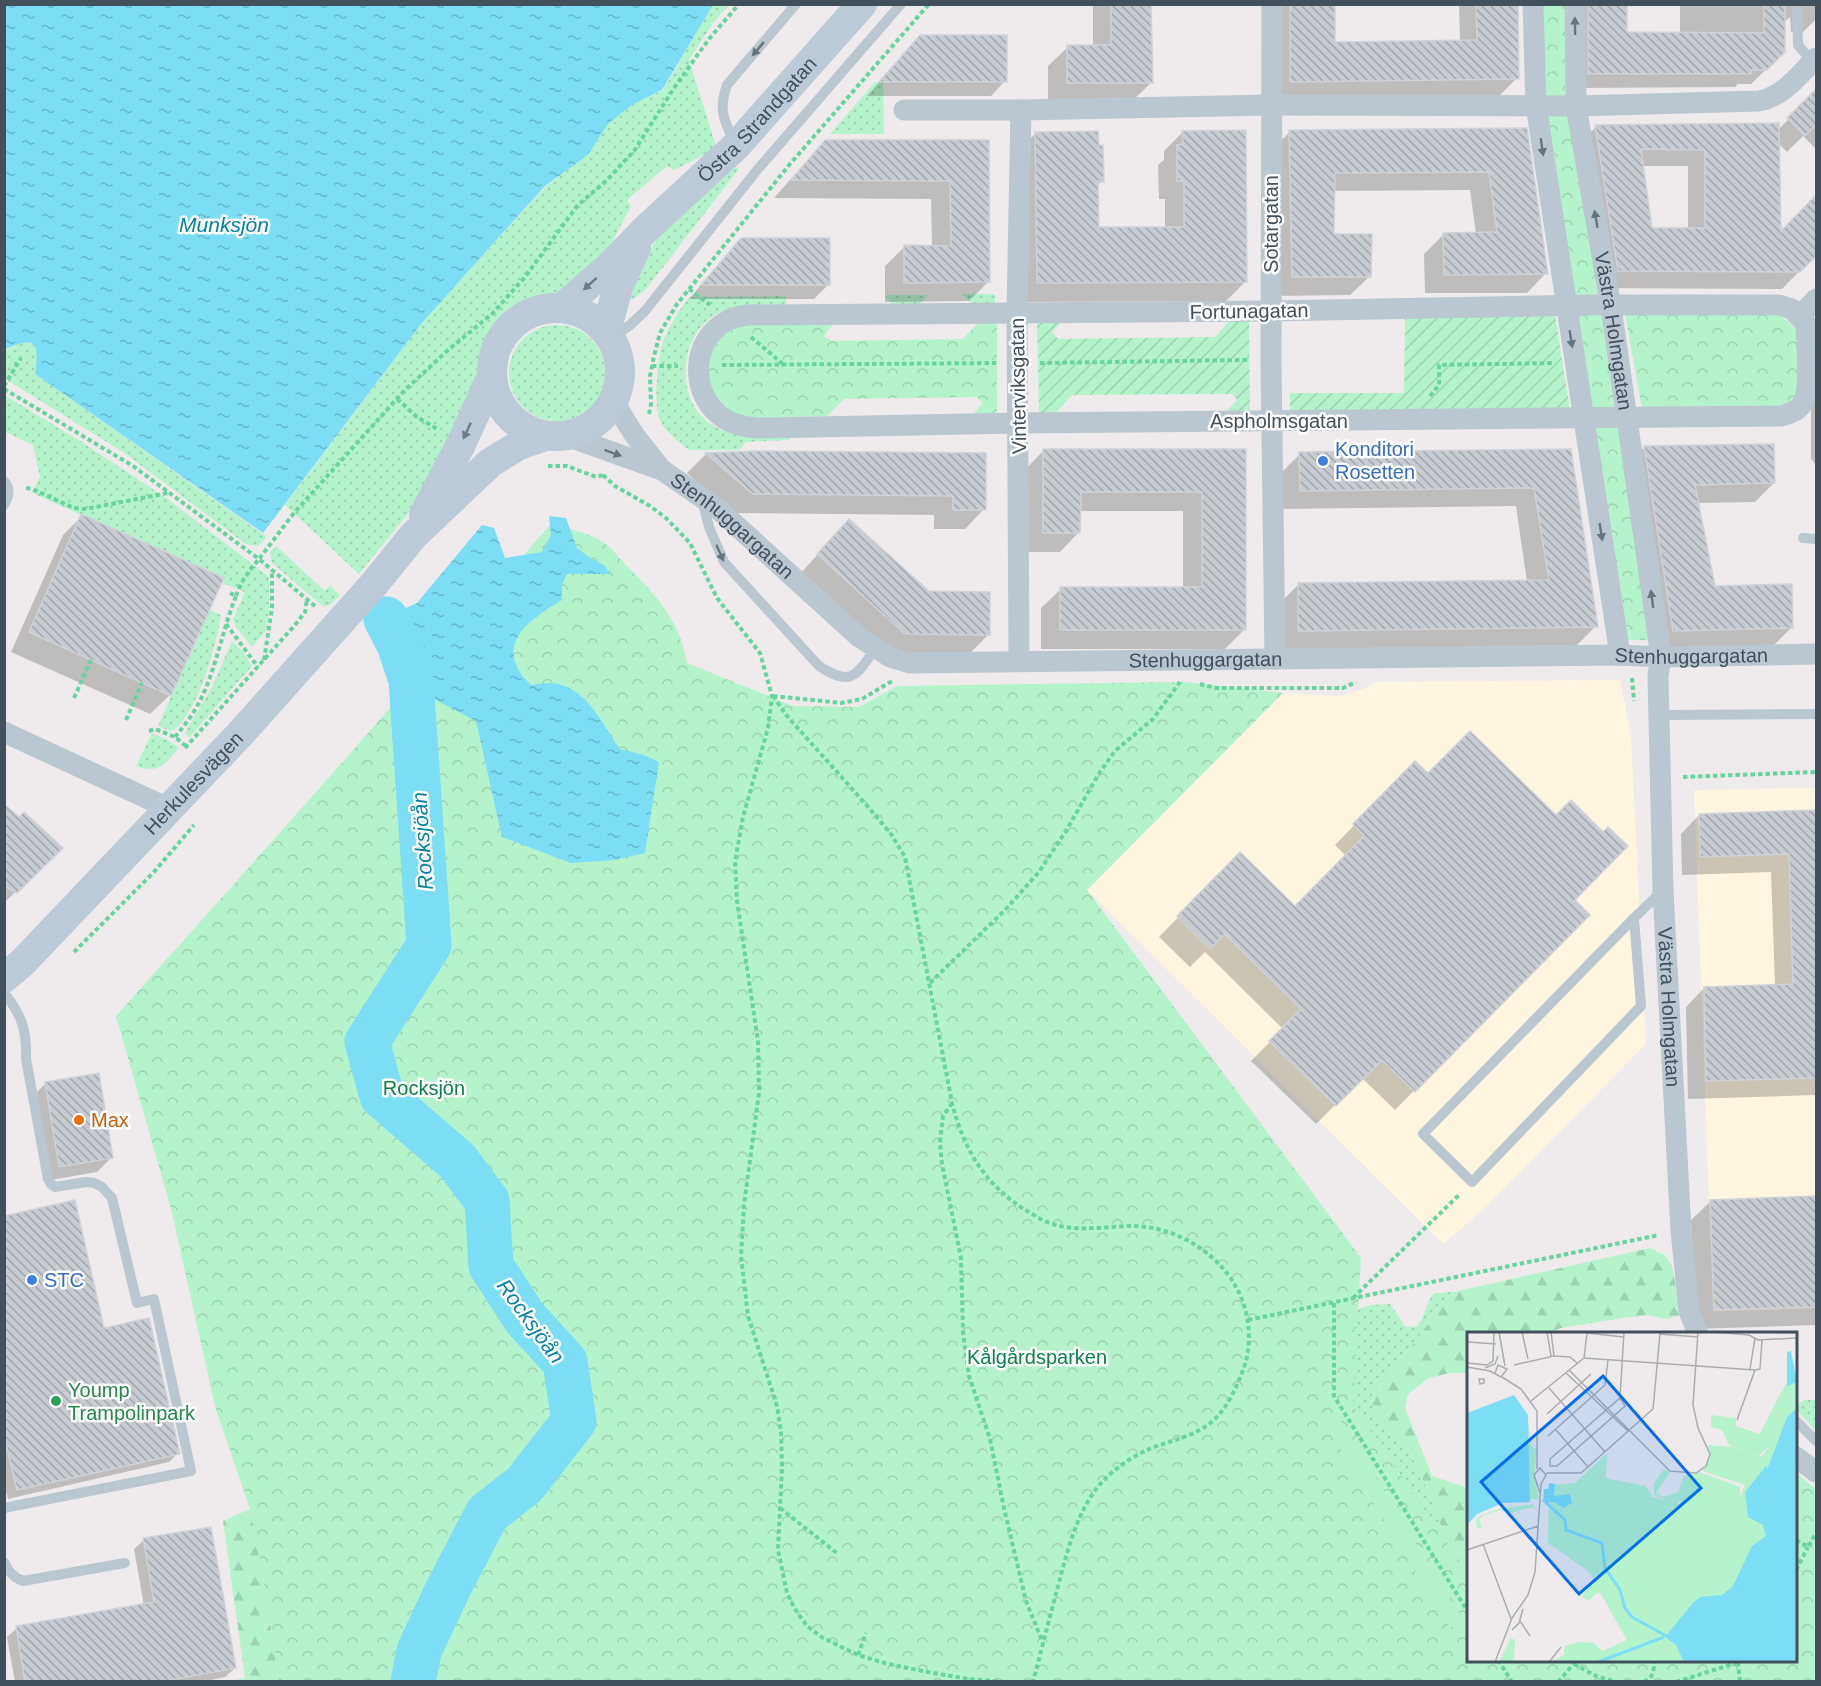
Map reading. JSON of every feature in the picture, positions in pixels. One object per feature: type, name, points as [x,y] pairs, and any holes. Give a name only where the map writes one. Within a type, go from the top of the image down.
[{"type":"main road","name":"Östra Strandgatan","points":[[563,307],[610,266],[646,229],[736,146],[862,4]]},
{"type":"main road","name":"Östra Strandgatan","points":[[608,335],[618,287],[646,229]]},
{"type":"main road","points":[[563,307],[594,319],[608,335],[619,359],[620,380],[613,401],[601,418],[584,430],[519,445],[490,463],[412,536],[462,442],[491,378],[493,355],[503,334],[519,318],[540,309],[563,307]]},
{"type":"main road","points":[[491,378],[497,398],[508,416],[525,429],[555,435]]},
{"type":"main road","name":"Herkulesvägen","points":[[4,978],[32,953],[170,809],[338,625],[412,536]]},
{"type":"street","name":"Sotargatan","points":[[1272,4],[1271,421],[1275,659]]},
{"type":"street","points":[[1533,4],[1536,105],[1620,655]]},
{"type":"street","name":"Västra Holmgatan","points":[[1575,4],[1576,106],[1611,307],[1659,666],[1663,891],[1682,1231],[1689,1311],[1697,1332]]},
{"type":"street","points":[[904,110],[1271,105],[1576,106],[1758,101],[1771,99],[1815,62]]},
{"type":"street","name":"Vinterviksgatan","points":[[1020,662],[1017,312],[1021,110]]},
{"type":"street","points":[[1800,316],[1816,299]]},
{"type":"street","name":"Fortunagatan","points":[[698,365],[706,340],[715,330],[725,322],[747,315],[1779,305],[1792,309],[1800,316]]},
{"type":"street","name":"Aspholmsgatan","points":[[698,365],[700,385],[709,405],[719,416],[743,427],[757,428],[1019,423],[1782,416],[1802,405],[1808,394],[1806,324],[1800,316]]},
{"type":"street","name":"Stenhuggargatan","points":[[613,401],[635,436],[662,470]]},
{"type":"street","name":"Stenhuggargatan","points":[[555,435],[662,470],[717,508],[859,637],[890,657],[910,663],[1620,655],[1659,666],[1816,654]]},
{"type":"street","points":[[4,732],[170,809]]},
{"type":"street","points":[[1797,1458],[1816,1472]]},
{"type":"lane","points":[[736,146],[723,120],[722,98],[727,85],[796,4]]},
{"type":"lane","points":[[608,335],[629,326],[645,311],[758,169],[901,4]]},
{"type":"lane","points":[[1797,4],[1798,45],[1815,62]]},
{"type":"lane","points":[[4,481],[9,492],[4,505]]},
{"type":"lane","points":[[702,497],[709,527],[724,562],[819,666],[832,675],[843,678],[853,676],[875,649]]},
{"type":"lane","points":[[1803,538],[1816,538]]},
{"type":"lane","points":[[1659,715],[1816,714]]},
{"type":"lane","points":[[1634,918],[1641,1006],[1472,1182],[1423,1134],[1634,918],[1663,891]]},
{"type":"lane","points":[[4,993],[16,1008],[24,1027],[26,1059],[48,1179],[55,1187],[86,1182],[102,1186],[112,1198],[137,1303],[154,1299],[191,1471],[4,1508]]},
{"type":"lane","points":[[1797,1422],[1816,1442]]},
{"type":"lane","points":[[4,1562],[16,1579],[23,1581],[125,1563]]},
{"type":"path","points":[[175,737],[194,712],[205,690],[240,585],[248,572],[294,513],[403,392],[493,313],[525,277],[577,206],[607,180],[634,151],[709,39],[738,4]]},
{"type":"path","points":[[635,436],[648,418],[651,404],[650,376],[660,333],[676,304],[790,164],[929,4]]},
{"type":"path","points":[[21,358],[4,388],[133,466],[259,559],[338,625]]},
{"type":"path","points":[[652,366],[1271,360]]},
{"type":"path","points":[[1428,398],[1439,385],[1439,365],[1575,363]]},
{"type":"path","points":[[543,466],[567,466],[596,477],[609,473],[621,456]]},
{"type":"path","points":[[603,475],[615,486],[666,518],[690,543],[717,598],[760,653],[772,696],[891,834],[905,857],[952,1103],[967,1149],[980,1168],[1015,1204],[1055,1225],[1079,1228],[1134,1226],[1156,1228],[1174,1234],[1195,1244],[1211,1257],[1239,1291],[1248,1320],[1249,1343],[1245,1365],[1236,1388],[1224,1408],[1210,1424],[1189,1436],[1147,1450],[1128,1461],[1095,1491],[1081,1514],[1066,1555],[1033,1682]]},
{"type":"path","points":[[9,492],[32,489],[74,508],[85,509],[169,493]]},
{"type":"path","points":[[264,660],[272,608],[272,570]]},
{"type":"path","points":[[230,593],[236,596]]},
{"type":"path","points":[[226,624],[258,667]]},
{"type":"path","points":[[74,698],[91,660]]},
{"type":"path","points":[[930,984],[1005,910],[1039,872],[1115,751],[1153,719],[1183,677]]},
{"type":"path","points":[[126,720],[142,683]]},
{"type":"path","points":[[772,696],[768,728],[743,817],[735,862],[737,902],[758,1041],[759,1082],[744,1205],[741,1256],[748,1316],[777,1407],[781,1432],[782,1468],[778,1550],[787,1593],[795,1610],[807,1626],[823,1638],[858,1655],[888,1664],[969,1679],[1005,1682]]},
{"type":"path","points":[[149,731],[155,729],[175,737],[187,747]]},
{"type":"path","points":[[1660,778],[1816,772]]},
{"type":"path","points":[[952,1103],[943,1116],[940,1142],[942,1164],[961,1258],[963,1332],[969,1376],[990,1439],[1026,1601],[1043,1643]]},
{"type":"path","points":[[1353,1299],[1472,1182]]},
{"type":"path","points":[[1248,1320],[1682,1231]]},
{"type":"path","points":[[1334,1303],[1334,1396],[1467,1610]]},
{"type":"path","points":[[779,1507],[838,1554]]},
{"type":"path","points":[[1797,1567],[1816,1533]]},
{"type":"path","points":[[1797,1541],[1808,1547]]},
{"type":"path","points":[[858,1655],[866,1633]]},
{"type":"path","points":[[1499,1662],[1512,1682]]},
{"type":"path","points":[[1558,1682],[1576,1662],[1596,1676],[1617,1682]]},
{"type":"path","points":[[1644,1682],[1654,1674],[1654,1662]]},
{"type":"path","points":[[1676,1682],[1738,1662]]},
{"type":"path","points":[[1739,1662],[1740,1682]]},
{"type":"path","points":[[1651,1677],[1656,1682]]},
{"type":"shaded area","points":[[1620,680],[1631,737],[1646,1044],[1483,1210],[1443,1244],[1087,890],[1283,693],[1342,696],[1377,682]]},
{"type":"shaded area","points":[[1816,788],[1816,1309],[1713,1312],[1694,790]]},
{"type":"green space","points":[[713,5],[729,5],[713,23],[689,60],[715,143],[712,151],[674,170],[667,166],[627,200],[631,206],[606,254],[560,292],[526,304],[506,318],[495,330],[439,462],[410,511],[359,574],[285,505],[421,324],[546,186],[588,155],[608,124],[632,105],[663,90]]},
{"type":"green space","points":[[1543,5],[1566,5],[1653,640],[1628,640],[1545,101]]},
{"type":"green space","points":[[875,82],[883,82],[884,134],[830,134]]},
{"type":"green space","points":[[735,167],[739,169],[646,289],[632,300],[630,298],[636,276],[659,236]]},
{"type":"green space","points":[[961,294],[995,294],[995,304],[972,303]]},
{"type":"green space","points":[[886,295],[927,295],[927,297],[919,305],[895,305],[886,298]]},
{"type":"green space","points":[[786,296],[786,303],[782,307],[741,307],[718,313],[705,323],[695,336],[688,352],[686,368],[687,385],[692,401],[701,415],[714,426],[740,434],[787,436],[790,440],[746,442],[739,450],[689,450],[666,429],[658,413],[658,369],[661,349],[671,324],[689,297]]},
{"type":"green space","points":[[1775,313],[1792,325],[1799,339],[1797,391],[1786,406],[1642,409],[1625,314]]},
{"type":"green space","points":[[1555,315],[1570,410],[1290,410],[1290,393],[1404,393],[1405,317]]},
{"type":"green space","points":[[1232,318],[1249,319],[1250,412],[1224,414],[1237,400],[1232,394],[1072,395],[1054,415],[1039,415],[1037,321],[1063,320],[1052,332],[1058,339],[1215,337]]},
{"type":"green space","points":[[980,321],[997,322],[997,413],[972,416],[983,402],[976,397],[844,399],[827,416],[748,418],[726,407],[717,398],[708,378],[711,355],[717,343],[728,332],[743,325],[835,322],[824,336],[832,341],[963,339]]},
{"type":"green space","points":[[557,325],[575,329],[591,339],[601,355],[605,373],[601,391],[591,407],[575,417],[557,421],[539,417],[523,407],[513,391],[509,373],[513,355],[523,339],[539,329]]},
{"type":"green space","points":[[20,342],[27,342],[35,347],[37,357],[35,374],[267,537],[258,546],[246,544],[123,452],[5,379],[5,349]]},
{"type":"green space","points":[[4,395],[77,439],[165,497],[269,577],[269,611],[266,630],[252,647],[236,627],[233,619],[245,592],[222,583],[223,578],[32,493],[40,477],[33,445],[5,432]]},
{"type":"green space","points":[[550,525],[591,536],[612,550],[648,587],[673,621],[684,648],[687,663],[793,706],[859,707],[897,686],[1184,682],[1283,693],[1087,890],[1361,1258],[1353,1405],[1467,1572],[1467,1662],[1797,1662],[1797,1474],[1816,1489],[1816,1681],[279,1681],[250,1509],[216,1410],[171,1209],[116,1016]]},
{"type":"green space","points":[[276,546],[325,591],[330,586],[340,595],[324,607],[272,563],[270,553]]},
{"type":"green space","points":[[210,610],[221,615],[205,677],[199,693],[183,720],[174,730],[168,730],[158,726]]},
{"type":"green space","points":[[232,641],[245,654],[252,666],[189,738],[185,733],[212,687]]},
{"type":"green space","points":[[152,733],[179,748],[161,766],[150,769],[136,766]]},
{"type":"green space","points":[[1650,1248],[1665,1255],[1672,1266],[1681,1315],[1666,1319],[1648,1315],[1623,1318],[1561,1328],[1551,1332],[1467,1332],[1467,1373],[1450,1373],[1429,1378],[1408,1394],[1405,1408],[1432,1476],[1467,1488],[1467,1592],[1449,1555],[1444,1533],[1421,1475],[1408,1449],[1392,1437],[1374,1412],[1372,1393],[1383,1383],[1441,1304],[1458,1291]]},
{"type":"green space","points":[[1458,1291],[1441,1304],[1385,1380],[1372,1393],[1392,1437],[1408,1449],[1421,1475],[1444,1533],[1449,1555],[1351,1411],[1349,1312],[1371,1305],[1390,1304],[1406,1327],[1418,1326],[1433,1294]]},
{"type":"green space","points":[[1805,1400],[1816,1400],[1816,1431],[1797,1410],[1797,1404]]},
{"type":"green space","points":[[1340,1419],[1463,1620],[1450,1628],[1327,1427]]},
{"type":"green space","points":[[250,1509],[279,1681],[229,1681],[245,1678],[223,1521]]},
{"type":"water","name":"Munksjön","points":[[5,4],[713,5],[662,90],[632,105],[608,124],[588,155],[545,186],[421,324],[263,533],[35,374],[37,355],[33,345],[23,343],[5,349]]},
{"type":"water","points":[[549,516],[566,518],[577,548],[604,565],[610,574],[567,574],[562,585],[562,600],[526,626],[518,636],[514,647],[514,658],[519,671],[531,685],[550,683],[562,685],[583,698],[620,749],[644,755],[659,762],[645,853],[615,860],[571,863],[502,837],[476,721],[403,683],[372,635],[396,607],[399,611],[417,603],[482,525],[494,528],[505,558],[542,552],[551,535]]},
{"type":"building","points":[[1111,4],[1151,4],[1153,83],[1067,83],[1067,45],[1111,45]]},
{"type":"building","points":[[1290,4],[1335,4],[1335,42],[1477,40],[1476,4],[1518,4],[1519,79],[1290,82]]},
{"type":"building","points":[[1588,4],[1627,4],[1627,32],[1764,33],[1764,4],[1785,4],[1785,52],[1767,70],[1751,70],[1751,74],[1588,74]]},
{"type":"building","points":[[920,35],[1007,35],[1007,82],[879,82]]},
{"type":"building","points":[[1816,89],[1816,125],[1805,136],[1787,118]]},
{"type":"building","points":[[1779,123],[1781,231],[1816,195],[1816,256],[1800,272],[1618,271],[1595,125]],"holes":[[[1641,149],[1705,150],[1705,228],[1652,228]]]},
{"type":"building","points":[[1527,128],[1548,274],[1444,275],[1443,233],[1497,232],[1489,172],[1335,173],[1334,234],[1372,234],[1371,277],[1292,277],[1289,130]]},
{"type":"building","points":[[1246,130],[1247,282],[1037,283],[1035,132],[1098,131],[1099,145],[1103,145],[1104,182],[1098,181],[1099,227],[1184,227],[1184,181],[1177,181],[1177,145],[1183,144],[1182,131]]},
{"type":"building","points":[[825,140],[989,140],[990,282],[904,283],[904,245],[951,246],[950,181],[791,180]]},
{"type":"building","points":[[741,238],[830,238],[830,285],[701,285]]},
{"type":"building","points":[[1774,444],[1775,483],[1695,485],[1715,586],[1792,584],[1793,628],[1673,631],[1644,446]]},
{"type":"building","points":[[1043,449],[1246,449],[1246,630],[1060,630],[1060,587],[1202,587],[1202,492],[1081,492],[1080,533],[1043,533]]},
{"type":"building","points":[[1571,449],[1598,627],[1298,631],[1298,583],[1549,580],[1534,488],[1300,491],[1299,452]]},
{"type":"building","points":[[754,451],[986,453],[986,510],[953,510],[953,496],[753,494],[705,453]]},
{"type":"building","points":[[81,514],[224,578],[171,696],[29,632]]},
{"type":"building","points":[[849,519],[929,591],[990,592],[990,635],[905,634],[817,554]]},
{"type":"building","points":[[1470,731],[1556,815],[1571,800],[1603,832],[1608,827],[1628,846],[1575,900],[1590,915],[1415,1092],[1382,1060],[1336,1106],[1269,1041],[1301,1009],[1225,934],[1210,949],[1177,916],[1240,852],[1295,906],[1364,836],[1353,824],[1415,761],[1428,773]]},
{"type":"building","points":[[4,804],[19,817],[24,812],[63,848],[17,893],[4,886]]},
{"type":"building","points":[[1816,810],[1816,1078],[1706,1081],[1704,987],[1793,984],[1789,854],[1700,857],[1699,814]]},
{"type":"building","name":"Max","points":[[99,1073],[113,1158],[59,1167],[45,1082]]},
{"type":"building","points":[[1816,1196],[1816,1307],[1714,1310],[1710,1200]]},
{"type":"building","points":[[75,1200],[104,1328],[149,1318],[180,1454],[17,1490],[4,1436],[4,1216]]},
{"type":"building","points":[[211,1527],[236,1668],[160,1682],[25,1682],[16,1626],[154,1602],[143,1538]]},
{"type":"waterway","name":"Rocksjöån","points":[[386,619],[399,644],[411,680],[429,945],[367,1042],[382,1096],[457,1161],[487,1201],[491,1266],[525,1318],[565,1362],[574,1421],[525,1484],[487,1514],[419,1651],[413,1682]]},
{"type":"place","name":"Konditori Rosetten","points":[[1323,461]]},
{"type":"place","name":"Max","points":[[79,1120]]},
{"type":"place","name":"STC","points":[[32,1280]]},
{"type":"place","name":"Yoump Trampolinpark","points":[[56,1401]]},
{"type":"park label","name":"Rocksjön","points":[[424,1088]]},
{"type":"park label","name":"Kålgårdsparken","points":[[1037,1357]]}]
